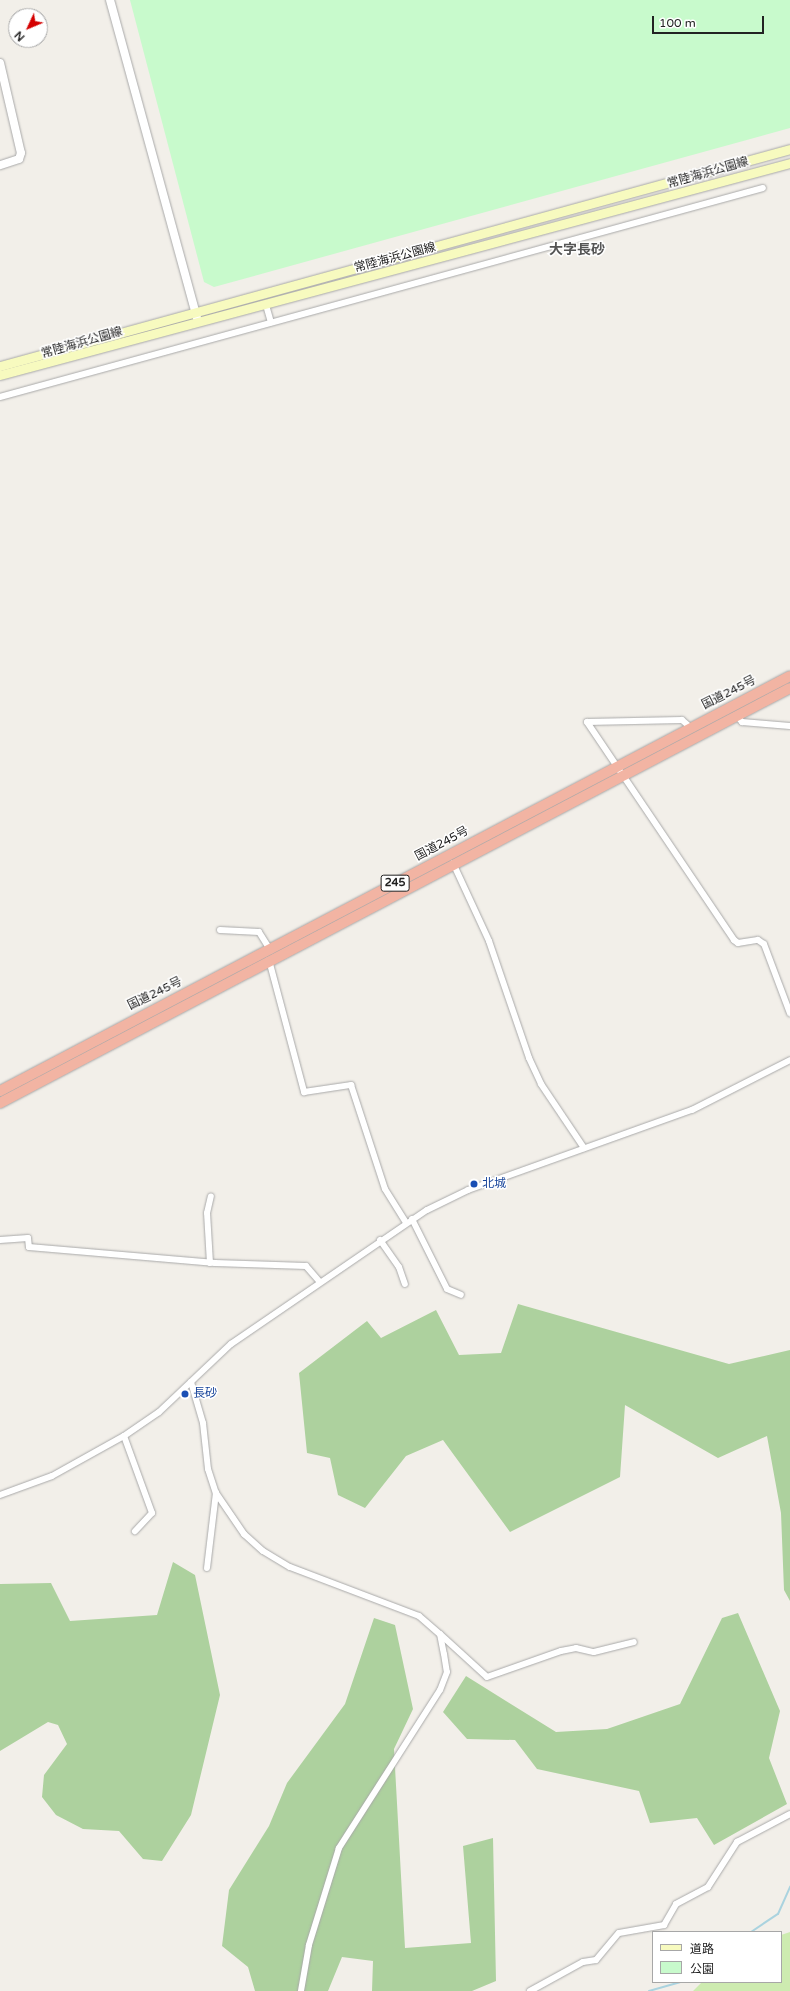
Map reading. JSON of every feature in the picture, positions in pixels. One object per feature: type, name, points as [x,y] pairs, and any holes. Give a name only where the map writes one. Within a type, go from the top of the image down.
[{"type":"highway","name":"国道245号","points":[[0,1091],[271,949],[618,764],[790,676]]},
{"type":"highway","name":"国道245号","points":[[0,1102],[453,863],[790,688]]},
{"type":"main road","name":"常陸海浜公園線","points":[[0,366],[195,311],[790,149]]},
{"type":"main road","name":"常陸海浜公園線","points":[[0,375],[198,324],[790,163]]},
{"type":"street","points":[[110,0],[198,324]]},
{"type":"street","points":[[0,63],[21,153],[19,159],[0,165]]},
{"type":"street","points":[[0,397],[763,188]]},
{"type":"street","points":[[266,305],[271,322]]},
{"type":"street","points":[[737,716],[742,722],[790,726]]},
{"type":"street","points":[[690,727],[682,720],[588,722],[626,774],[734,940],[738,943],[758,940],[764,944],[790,1013]]},
{"type":"street","points":[[453,863],[489,941],[529,1058],[541,1084],[584,1148]]},
{"type":"street","points":[[220,930],[259,932],[271,949],[269,960],[304,1092],[351,1085],[385,1189],[406,1223]]},
{"type":"street","points":[[0,1495],[52,1476],[124,1436],[159,1412],[231,1344],[319,1281],[412,1219],[468,1190],[692,1110],[790,1060]]},
{"type":"street","points":[[210,1263],[207,1213],[211,1196]]},
{"type":"street","points":[[412,1219],[447,1289],[460,1295]]},
{"type":"street","points":[[0,1240],[28,1238],[29,1247],[210,1263],[306,1266],[319,1281]]},
{"type":"street","points":[[380,1240],[399,1267],[405,1284]]},
{"type":"street","points":[[191,1382],[203,1423],[208,1469],[216,1493],[244,1534],[263,1551],[290,1567],[419,1616],[487,1677],[561,1651],[576,1648],[594,1652],[634,1642]]},
{"type":"street","points":[[124,1436],[152,1513],[136,1531]]},
{"type":"street","points":[[207,1568],[216,1493]]},
{"type":"street","points":[[301,1991],[309,1945],[339,1848],[437,1695],[448,1672],[440,1634]]},
{"type":"street","points":[[530,1991],[583,1962],[596,1960],[619,1933],[664,1925],[676,1904],[708,1888],[737,1842],[790,1814]]},
{"type":"green space","points":[[130,0],[790,0],[790,128],[214,287],[204,282]]},
{"type":"green space","points":[[518,1304],[729,1364],[790,1350],[790,1601],[784,1590],[781,1513],[767,1436],[718,1458],[625,1405],[620,1477],[510,1532],[443,1440],[406,1456],[365,1508],[338,1495],[330,1458],[307,1453],[299,1373],[367,1321],[381,1338],[436,1310],[459,1355],[501,1353]]},
{"type":"green space","points":[[173,1562],[195,1575],[220,1695],[191,1815],[162,1861],[143,1859],[119,1831],[83,1829],[56,1815],[42,1797],[44,1775],[67,1744],[58,1725],[48,1722],[0,1751],[0,1584],[51,1583],[70,1621],[157,1615]]},
{"type":"green space","points":[[738,1613],[780,1711],[769,1758],[787,1804],[714,1845],[697,1818],[650,1823],[639,1791],[537,1769],[515,1740],[467,1739],[443,1712],[466,1676],[556,1732],[607,1729],[680,1704],[722,1618]]},
{"type":"green space","points":[[374,1618],[395,1625],[413,1709],[394,1749],[405,1948],[471,1943],[463,1846],[493,1838],[496,1981],[472,1991],[372,1991],[373,1961],[342,1957],[328,1991],[255,1991],[248,1967],[222,1946],[229,1890],[269,1826],[287,1783],[345,1704]]},
{"type":"green space","points":[[790,1932],[790,1991],[693,1991],[701,1983],[782,1983],[782,1935]]},
{"type":"waterway","points":[[752,1931],[778,1914],[790,1887]]},
{"type":"waterway","points":[[649,1991],[677,1983]]},
{"type":"place","name":"北城","points":[[474,1184]]},
{"type":"place","name":"長砂","points":[[185,1394]]},
{"type":"district","name":"大字長砂","points":[[577,250]]}]
